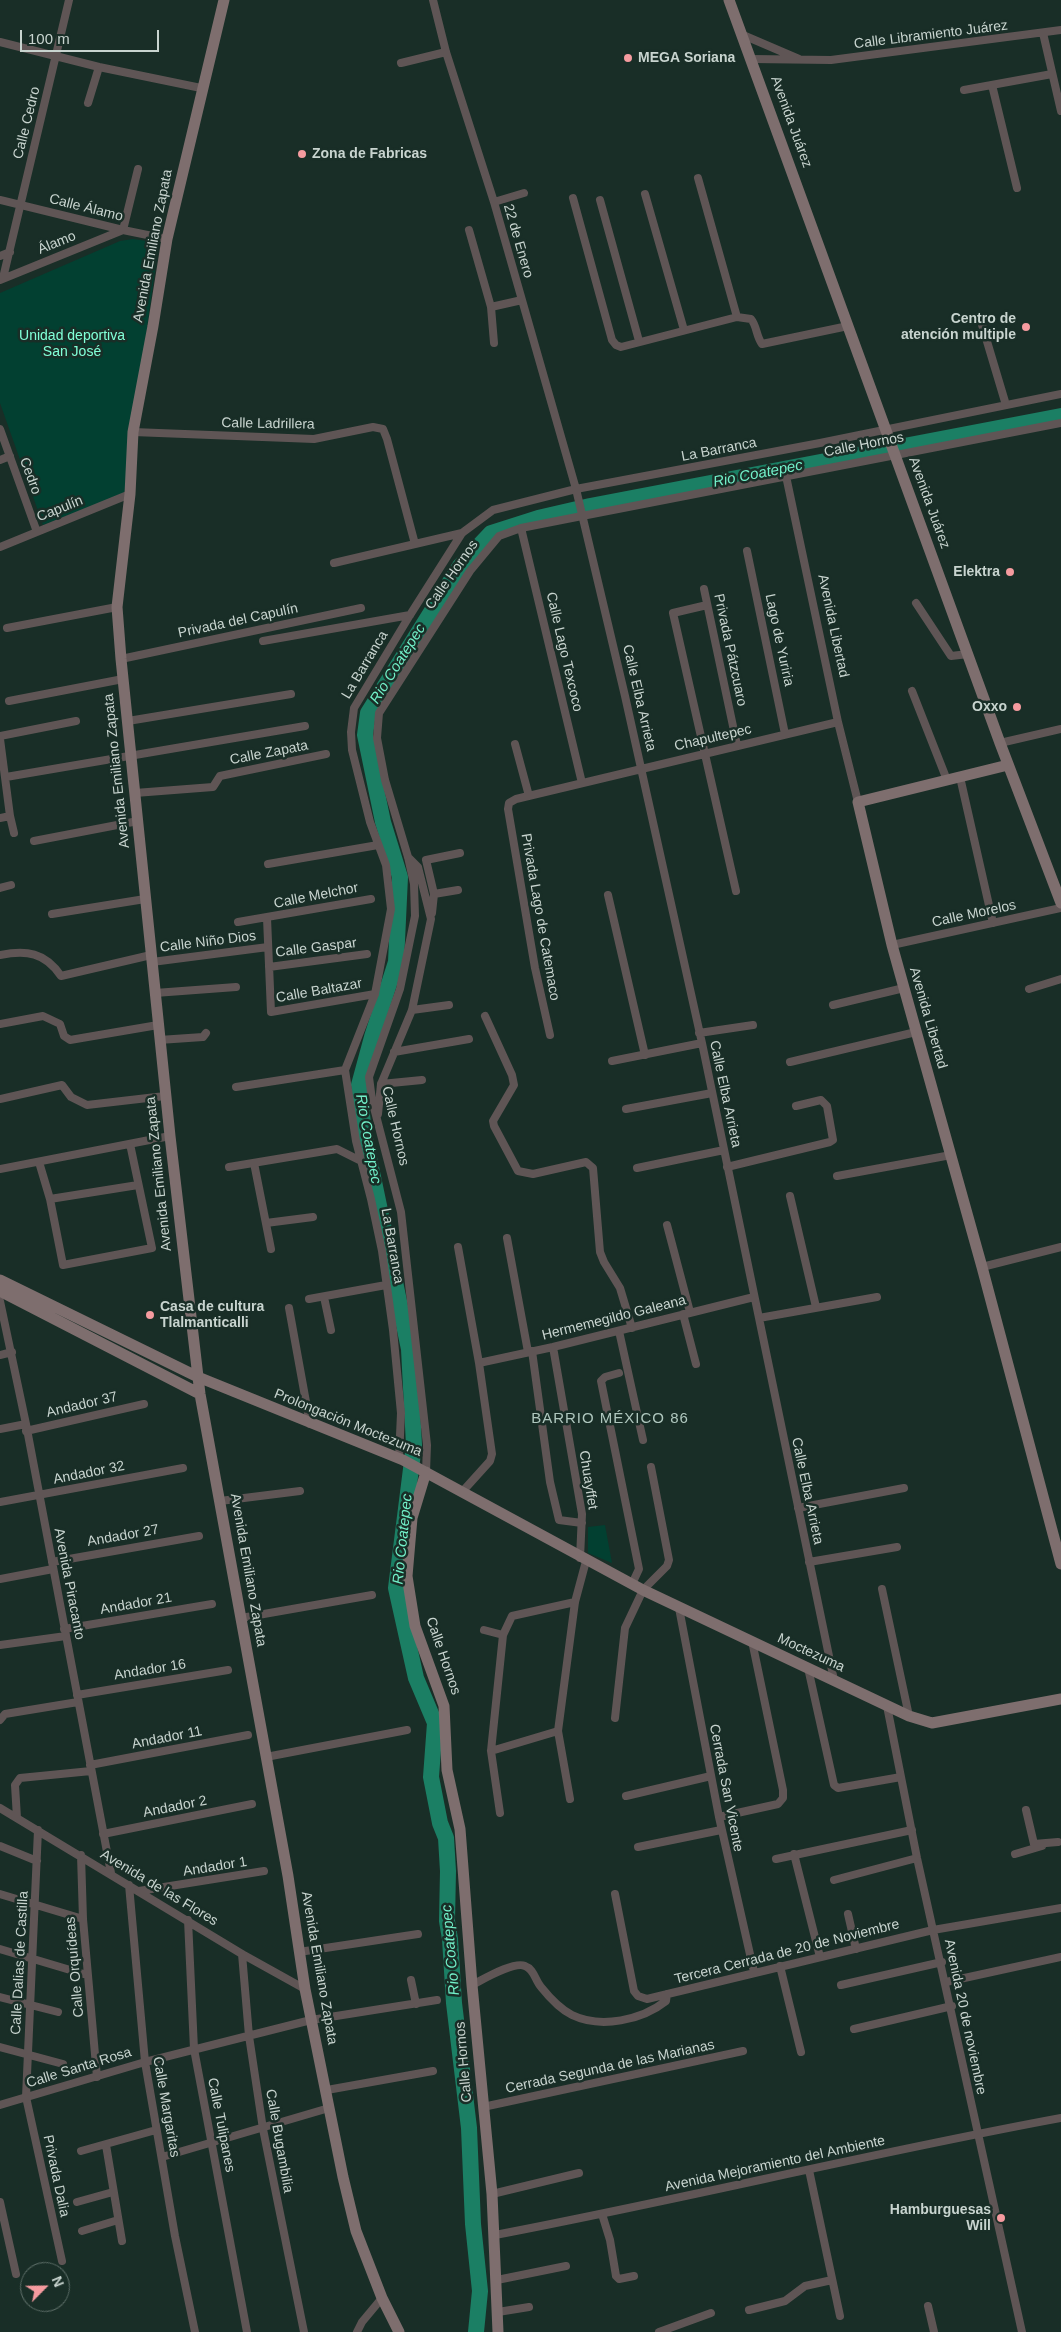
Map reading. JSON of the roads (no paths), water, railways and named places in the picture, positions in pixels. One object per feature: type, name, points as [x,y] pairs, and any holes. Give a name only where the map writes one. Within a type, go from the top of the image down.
[{"type":"street","name":"Calle Cedro","points":[[2,279],[69,0]]},
{"type":"street","name":"Avenida Emiliano Zapata","points":[[224,0],[167,239],[154,326],[133,432],[130,494],[117,607],[159,1040],[200,1394],[266,1757],[305,1989],[327,2090],[329,2108],[356,2231],[382,2298],[400,2332]]},
{"type":"street","name":"22 de Enero","points":[[433,0],[446,52],[494,202],[582,514]]},
{"type":"street","name":"Avenida Juárez","points":[[729,0],[1008,765],[1061,903]]},
{"type":"street","name":"Calle Libramiento Juárez","points":[[752,59],[832,60],[1061,30]]},
{"type":"street","points":[[1043,33],[1061,111]]},
{"type":"street","name":"Calle Libramiento Juárez","points":[[743,35],[804,60]]},
{"type":"street","points":[[0,42],[99,67],[202,88]]},
{"type":"street","points":[[401,63],[446,52]]},
{"type":"street","points":[[88,103],[99,67]]},
{"type":"street","points":[[964,90],[1052,74]]},
{"type":"street","points":[[992,85],[1017,188]]},
{"type":"street","points":[[123,230],[138,169]]},
{"type":"street","points":[[698,178],[737,317]]},
{"type":"street","points":[[494,202],[524,193]]},
{"type":"street","points":[[644,194],[684,330]]},
{"type":"street","points":[[573,198],[612,340],[616,345],[621,347],[737,317],[751,319],[762,344],[848,326]]},
{"type":"street","name":"Calle Álamo","points":[[0,200],[167,239]]},
{"type":"street","points":[[600,200],[639,341]]},
{"type":"street","name":"Álamo","points":[[2,279],[123,230]]},
{"type":"street","points":[[469,230],[491,307],[494,343]]},
{"type":"street","points":[[0,256],[10,252]]},
{"type":"street","points":[[491,307],[522,300]]},
{"type":"street","points":[[980,318],[1006,405]]},
{"type":"street","name":"La Barranca","points":[[401,1459],[400,1413],[393,1330],[371,1199],[360,1160],[345,1070],[375,994],[391,909],[386,865],[370,822],[352,750],[351,732],[354,708],[410,615],[462,533],[493,510],[576,491],[888,434],[1006,405],[1061,394]]},
{"type":"street","name":"Calle Hornos","points":[[498,2332],[492,2194],[472,1985],[460,1829],[447,1770],[444,1706],[415,1626],[406,1576],[412,1518],[424,1471],[427,1445],[401,1212],[368,1077],[400,989],[415,916],[414,884],[385,780],[377,738],[379,713],[470,572],[499,536],[521,528],[582,514],[786,476],[895,453],[1061,423]]},
{"type":"street","name":"Calle Ladrillera","points":[[133,432],[314,439],[373,427],[383,429],[415,544]]},
{"type":"street","name":"Cedro","points":[[0,429],[37,532]]},
{"type":"street","points":[[0,460],[10,456]]},
{"type":"street","name":"Avenida Libertad","points":[[786,476],[838,722],[892,945],[982,1267],[1061,1564]]},
{"type":"street","name":"Capulín","points":[[0,547],[130,494]]},
{"type":"street","name":"Calle Elba Arrieta","points":[[582,514],[642,768],[702,1043],[834,1680]]},
{"type":"street","name":"Calle Lago Texcoco","points":[[521,528],[582,782]]},
{"type":"street","points":[[334,563],[462,533]]},
{"type":"street","name":"Lago de Yuriria","points":[[747,550],[785,734]]},
{"type":"street","name":"Privada Pátzcuaro","points":[[704,589],[738,745]]},
{"type":"street","points":[[916,603],[951,656],[968,654]]},
{"type":"street","points":[[707,605],[674,613],[736,891]]},
{"type":"street","points":[[7,628],[117,607]]},
{"type":"street","name":"Privada del Capulín","points":[[121,659],[361,608]]},
{"type":"street","points":[[263,641],[410,615]]},
{"type":"street","points":[[9,701],[123,679]]},
{"type":"street","points":[[912,691],[947,780]]},
{"type":"street","points":[[128,722],[291,694]]},
{"type":"street","points":[[14,833],[10,816],[0,737],[76,720]]},
{"type":"street","name":"Chapultepec","points":[[509,803],[516,799],[582,782],[838,722]]},
{"type":"street","points":[[6,777],[305,726]]},
{"type":"street","points":[[1000,743],[1061,729]]},
{"type":"street","points":[[515,744],[528,796]]},
{"type":"street","name":"Calle Zapata","points":[[135,793],[213,787],[220,776],[326,754]]},
{"type":"street","points":[[858,802],[1008,765]]},
{"type":"street","points":[[960,776],[993,923]]},
{"type":"street","name":"Privada Lago de Catemaco","points":[[509,803],[508,809],[534,968],[550,1035]]},
{"type":"street","points":[[0,818],[10,816]]},
{"type":"street","points":[[34,841],[138,821]]},
{"type":"street","points":[[268,864],[378,845]]},
{"type":"street","points":[[377,1118],[382,1084],[412,1010],[431,919],[434,894],[426,860],[460,853]]},
{"type":"street","points":[[408,857],[418,867],[431,919]]},
{"type":"street","points":[[0,888],[11,885]]},
{"type":"street","points":[[434,894],[458,890]]},
{"type":"street","points":[[608,895],[645,1055]]},
{"type":"street","points":[[52,914],[145,899]]},
{"type":"street","name":"Calle Melchor","points":[[238,922],[371,899]]},
{"type":"street","name":"Calle Morelos","points":[[892,945],[1061,908]]},
{"type":"street","name":"Calle Baltazar","points":[[266,918],[271,1012],[375,994]]},
{"type":"street","name":"Calle Niño Dios","points":[[0,955],[22,951],[39,956],[53,964],[61,976],[151,958],[268,947]]},
{"type":"street","name":"Calle Gaspar","points":[[269,967],[367,954]]},
{"type":"street","points":[[1029,989],[1061,979]]},
{"type":"street","points":[[155,993],[236,987]]},
{"type":"street","points":[[832,1005],[904,988]]},
{"type":"street","points":[[412,1010],[449,1005]]},
{"type":"street","points":[[0,1024],[43,1016],[60,1024],[64,1036],[70,1040],[158,1025]]},
{"type":"street","points":[[485,1016],[512,1075],[514,1084],[493,1121],[494,1126],[514,1167],[518,1171],[533,1174],[586,1162],[593,1168],[600,1252],[620,1288],[632,1328]]},
{"type":"street","points":[[699,1033],[753,1025]]},
{"type":"street","points":[[159,1040],[203,1037],[206,1032]]},
{"type":"street","points":[[790,1062],[916,1032]]},
{"type":"street","points":[[394,1052],[469,1039]]},
{"type":"street","points":[[612,1061],[702,1043]]},
{"type":"street","points":[[236,1087],[345,1070]]},
{"type":"street","points":[[382,1084],[422,1080]]},
{"type":"street","points":[[0,1099],[62,1085],[71,1097],[87,1106],[165,1096]]},
{"type":"street","points":[[626,1109],[712,1093]]},
{"type":"street","points":[[727,1167],[833,1140],[832,1125],[825,1102],[821,1100],[796,1106]]},
{"type":"street","points":[[0,1169],[170,1136]]},
{"type":"street","points":[[40,1162],[63,1265],[152,1248],[130,1144]]},
{"type":"street","points":[[228,1167],[337,1150],[360,1160]]},
{"type":"street","points":[[637,1168],[724,1150]]},
{"type":"street","points":[[837,1176],[951,1155]]},
{"type":"street","points":[[254,1163],[271,1249]]},
{"type":"street","points":[[50,1200],[138,1185]]},
{"type":"street","points":[[790,1196],[816,1307]]},
{"type":"street","points":[[266,1223],[313,1217]]},
{"type":"street","points":[[667,1225],[687,1313],[696,1364]]},
{"type":"street","points":[[507,1238],[530,1352],[550,1482],[559,1520],[582,1523]]},
{"type":"street","points":[[458,1247],[479,1362],[492,1454],[490,1461],[462,1492]]},
{"type":"street","points":[[982,1267],[1061,1247]]},
{"type":"street","name":"Prolongación Moctezuma","points":[[0,1280],[198,1377],[310,1424],[401,1459],[583,1559],[678,1608]]},
{"type":"street","points":[[309,1299],[386,1285]]},
{"type":"street","points":[[0,1290],[200,1394]]},
{"type":"street","points":[[324,1297],[331,1330]]},
{"type":"street","name":"Hermemegildo Galeana","points":[[479,1362],[553,1347],[754,1297]]},
{"type":"street","points":[[758,1318],[877,1297]]},
{"type":"street","name":"Avenida Piracanto","points":[[0,1301],[12,1352],[111,1873]]},
{"type":"street","points":[[289,1308],[310,1424]]},
{"type":"street","points":[[619,1331],[643,1440]]},
{"type":"street","name":"Chuayffet","points":[[553,1347],[582,1514],[583,1559],[575,1602],[558,1731],[570,1799]]},
{"type":"street","points":[[0,1354],[12,1352]]},
{"type":"street","points":[[619,1373],[605,1376],[601,1381],[639,1569],[632,1584]]},
{"type":"street","name":"Andador 37","points":[[0,1428],[26,1427],[144,1404]]},
{"type":"street","points":[[615,1718],[625,1628],[643,1590],[667,1566],[669,1560],[651,1467]]},
{"type":"street","name":"Andador 32","points":[[0,1502],[183,1468]]},
{"type":"street","points":[[798,1508],[904,1488]]},
{"type":"street","points":[[220,1501],[300,1491]]},
{"type":"street","name":"Andador 27","points":[[0,1580],[52,1565],[199,1536]]},
{"type":"street","points":[[809,1562],[897,1547]]},
{"type":"street","points":[[882,1590],[909,1716]]},
{"type":"street","points":[[241,1618],[372,1595]]},
{"type":"street","points":[[500,1813],[491,1751],[503,1635],[512,1616],[575,1602]]},
{"type":"street","name":"Andador 21","points":[[0,1646],[212,1604]]},
{"type":"street","name":"Moctezuma","points":[[678,1608],[909,1716],[932,1723],[1061,1698]]},
{"type":"street","name":"Cerrada San Vicente","points":[[678,1608],[718,1817],[754,1972]]},
{"type":"street","points":[[484,1630],[503,1635]]},
{"type":"street","points":[[718,1817],[778,1804],[782,1798],[783,1790],[752,1641]]},
{"type":"street","points":[[808,1668],[834,1785],[838,1788],[901,1777]]},
{"type":"street","name":"Andador 16","points":[[0,1720],[5,1714],[228,1670]]},
{"type":"street","name":"Avenida 20 de noviembre","points":[[887,1706],[917,1858],[952,2006],[1022,2332]]},
{"type":"street","points":[[266,1757],[407,1730]]},
{"type":"street","points":[[491,1751],[558,1731]]},
{"type":"street","name":"Andador 11","points":[[17,1818],[15,1785],[20,1778],[91,1768],[248,1735]]},
{"type":"street","points":[[626,1796],[710,1776]]},
{"type":"street","name":"Andador 2","points":[[103,1834],[252,1804]]},
{"type":"street","name":"Avenida de las Flores","points":[[0,1808],[111,1873],[242,1954],[305,1989]]},
{"type":"street","points":[[1026,1810],[1034,1844],[1060,1841]]},
{"type":"street","name":"Calle Dalias de Castilla","points":[[26,2097],[38,1830]]},
{"type":"street","points":[[638,1846],[721,1830]]},
{"type":"street","points":[[776,1859],[912,1830]]},
{"type":"street","points":[[1015,1854],[1060,1841]]},
{"type":"street","points":[[0,1846],[37,1861]]},
{"type":"street","points":[[794,1854],[820,1957]]},
{"type":"street","name":"Calle Orquídeas","points":[[81,1855],[87,1976],[97,2077]]},
{"type":"street","points":[[834,1880],[917,1858]]},
{"type":"street","name":"Andador 1","points":[[139,1891],[264,1871]]},
{"type":"street","name":"Calle Margaritas","points":[[129,1885],[145,2062],[175,2236],[195,2332]]},
{"type":"street","points":[[0,1894],[83,1919]]},
{"type":"street","name":"Tercera Cerrada de 20 de Noviembre","points":[[615,1894],[634,1991],[638,1996],[647,1999],[933,1930],[1061,1908]]},
{"type":"street","points":[[848,1914],[856,1948]]},
{"type":"street","name":"Calle Tulipanes","points":[[188,1920],[194,2049],[247,2332]]},
{"type":"street","points":[[299,1952],[418,1934]]},
{"type":"street","points":[[0,1949],[87,1976]]},
{"type":"street","name":"Calle Bugambilia","points":[[242,1954],[249,2036],[263,2129],[304,2332]]},
{"type":"street","points":[[946,1982],[1061,1957]]},
{"type":"street","points":[[841,1985],[942,1962]]},
{"type":"street","points":[[472,1985],[516,1964],[526,1966],[533,1972],[539,1985],[562,2010],[574,2016],[602,2023],[634,2017],[655,2010],[666,2001],[667,1994]]},
{"type":"street","points":[[780,1966],[801,2052]]},
{"type":"street","points":[[411,1980],[416,2004]]},
{"type":"street","points":[[0,1997],[58,2012]]},
{"type":"street","name":"Calle Santa Rosa","points":[[0,2105],[145,2062],[311,2020],[437,2000]]},
{"type":"street","points":[[854,2030],[952,2006]]},
{"type":"street","points":[[0,2047],[63,2064]]},
{"type":"street","name":"Cerrada Segunda de las Marianas","points":[[483,2107],[743,2051]]},
{"type":"street","points":[[327,2090],[433,2071]]},
{"type":"street","name":"Privada Dalia","points":[[26,2097],[62,2261]]},
{"type":"street","points":[[162,2157],[212,2144],[329,2108]]},
{"type":"street","name":"Avenida Mejoramiento del Ambiente","points":[[495,2235],[602,2214],[714,2188],[809,2170],[978,2133],[1061,2118]]},
{"type":"street","points":[[81,2151],[156,2130]]},
{"type":"street","points":[[106,2145],[122,2241]]},
{"type":"street","points":[[809,2170],[840,2316]]},
{"type":"street","points":[[492,2194],[579,2173]]},
{"type":"street","points":[[77,2202],[113,2192]]},
{"type":"street","points":[[0,2202],[16,2274]]},
{"type":"street","points":[[602,2214],[610,2240],[616,2276],[619,2279],[634,2276]]},
{"type":"street","points":[[82,2231],[118,2220]]},
{"type":"street","points":[[497,2280],[566,2266]]},
{"type":"street","points":[[749,2310],[785,2302],[805,2286],[832,2280]]},
{"type":"street","points":[[358,2332],[362,2322],[382,2298]]},
{"type":"street","points":[[928,2306],[934,2332]]},
{"type":"street","points":[[498,2312],[529,2307]]},
{"type":"street","points":[[658,2332],[711,2314]]},
{"type":"waterway","name":"Rio Coatepec","points":[[476,2332],[480,2291],[473,2224],[469,2128],[454,2003],[447,1921],[448,1871],[446,1838],[440,1823],[431,1777],[435,1723],[416,1678],[396,1588],[414,1445],[409,1349],[364,1134],[359,1085],[396,962],[400,877],[383,822],[365,735],[368,713],[460,566],[491,533],[538,518],[590,506],[1061,416]]},
{"type":"place","name":"MEGA Soriana","points":[[628,58]]},
{"type":"place","name":"Zona de Fabricas","points":[[302,154]]},
{"type":"place","name":"Centro de atención multiple","points":[[1026,327]]},
{"type":"place","name":"Elektra","points":[[1010,572]]},
{"type":"place","name":"Oxxo","points":[[1017,707]]},
{"type":"place","name":"Casa de cultura Tlalmanticalli","points":[[150,1315]]},
{"type":"place","name":"Hamburguesas Will","points":[[1001,2218]]},
{"type":"district","name":"BARRIO MÉXICO 86","points":[[610,1419]]},
{"type":"park label","name":"Unidad deportiva San José","points":[[72,344]]}]
